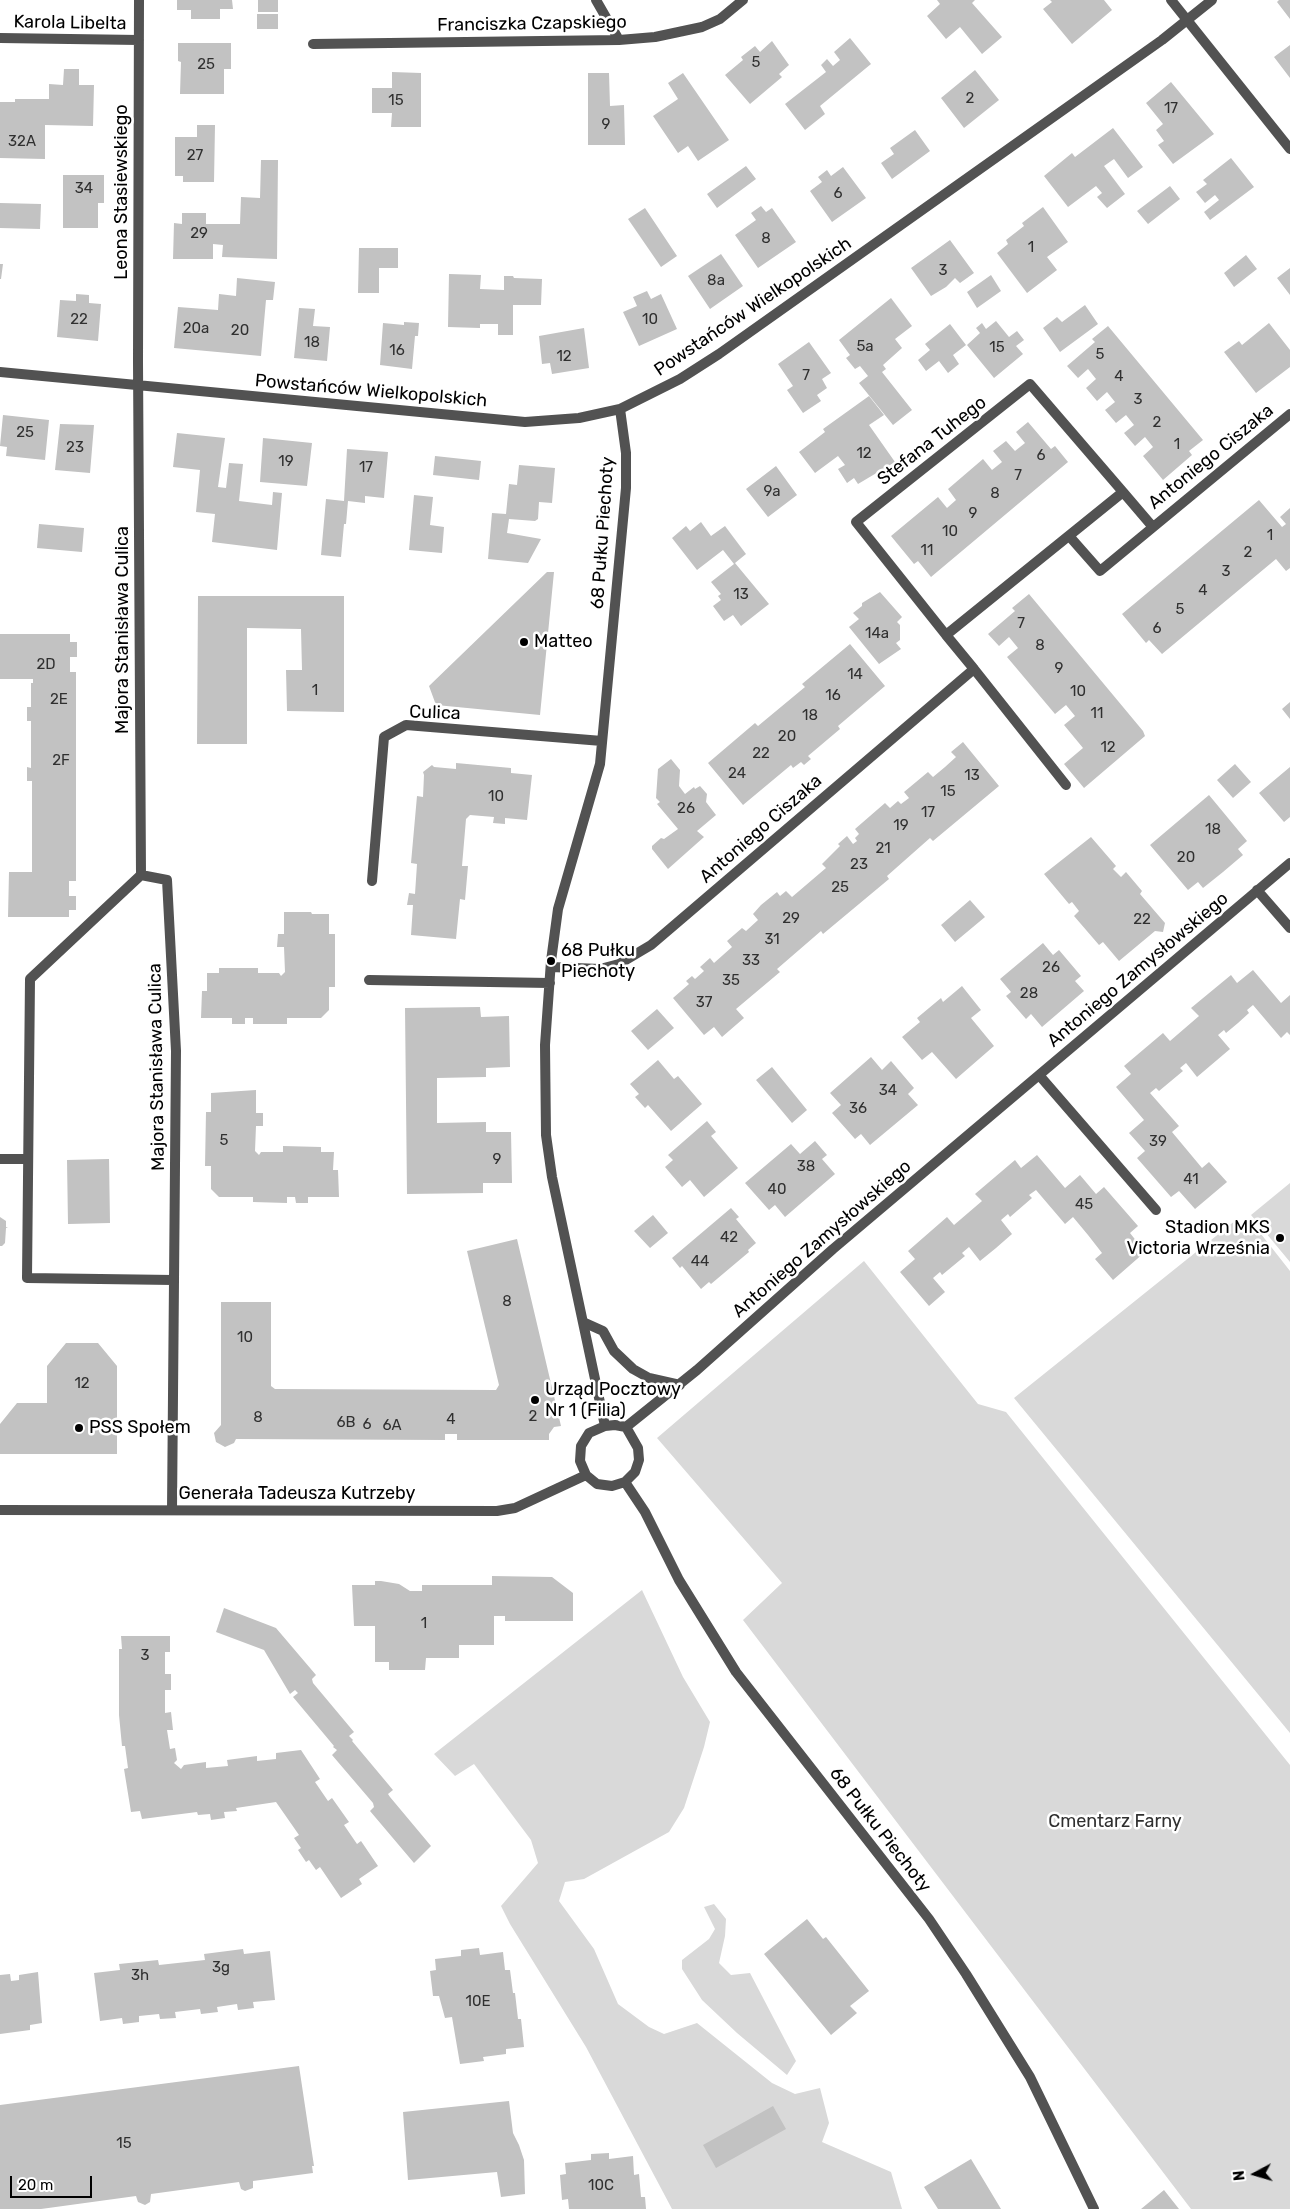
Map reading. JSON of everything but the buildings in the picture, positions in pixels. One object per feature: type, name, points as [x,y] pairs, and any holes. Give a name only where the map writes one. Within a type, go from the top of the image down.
[{"type":"street","name":"Leona Stasiewskiego","points":[[138,385],[139,0]]},
{"type":"street","points":[[596,0],[619,40]]},
{"type":"street","name":"Franciszka Czapskiego","points":[[313,44],[619,40],[655,37],[702,27],[720,18],[742,0]]},
{"type":"street","points":[[1171,0],[1290,149]]},
{"type":"street","name":"Powstańców Wielkopolskich","points":[[0,372],[525,422],[579,418],[620,409],[680,379],[719,354],[1188,20],[1212,0]]},
{"type":"street","name":"Karola Libelta","points":[[0,38],[138,40]]},
{"type":"street","name":"Stefana Tuhego","points":[[946,635],[856,522],[1030,384],[1123,492]]},
{"type":"street","name":"Majora Stanisława Culica","points":[[138,385],[141,875],[167,880],[176,1051],[172,1510]]},
{"type":"street","name":"68 Pułku Piechoty","points":[[605,1426],[552,1177],[546,1135],[545,1045],[558,909],[600,764],[626,488],[626,453],[620,409]]},
{"type":"street","name":"Antoniego Ciszaka","points":[[1070,537],[1100,571],[1152,526],[1290,414]]},
{"type":"street","name":"Antoniego Ciszaka","points":[[946,635],[1070,537],[1123,492],[1152,526]]},
{"type":"street","points":[[946,635],[1066,785]]},
{"type":"street","name":"Antoniego Ciszaka","points":[[551,967],[600,969],[619,964],[645,949],[974,669]]},
{"type":"street","name":"Culica","points":[[372,881],[384,737],[406,725],[602,741]]},
{"type":"street","name":"Antoniego Zamysłowskiego","points":[[626,1428],[680,1385],[833,1249],[1290,863]]},
{"type":"street","points":[[141,875],[30,979],[27,1278],[173,1280]]},
{"type":"street","points":[[1258,890],[1290,928]]},
{"type":"street","points":[[369,980],[550,983]]},
{"type":"street","points":[[1039,1075],[1156,1210]]},
{"type":"street","points":[[0,1159],[28,1160]]},
{"type":"street","points":[[583,1322],[603,1331],[614,1351],[633,1369],[650,1378],[680,1385]]},
{"type":"street","points":[[615,1425],[626,1428],[638,1448],[639,1460],[634,1472],[625,1482],[612,1486],[597,1484],[586,1475],[580,1461],[581,1446],[589,1433],[605,1426],[615,1425]]},
{"type":"street","name":"Generała Tadeusza Kutrzeby","points":[[0,1510],[497,1511],[515,1508],[586,1475]]},
{"type":"street","name":"68 Pułku Piechoty","points":[[625,1482],[645,1512],[679,1580],[736,1672],[929,1919],[966,1974],[1030,2077],[1094,2209]]},
{"type":"green space","name":"Stadion MKS Victoria Września","points":[[1290,1183],[1290,1262],[1251,1215]]},
{"type":"green space","points":[[1236,1220],[1261,1234],[1290,1271],[1290,1733],[1014,1398]]},
{"type":"green space","name":"Cmentarz Farny","points":[[864,1261],[978,1404],[1006,1412],[1290,1765],[1290,2209],[1191,2209],[743,1620],[782,1583],[657,1438]]},
{"type":"green space","points":[[642,1590],[683,1677],[710,1722],[704,1747],[684,1808],[669,1832],[584,1879],[565,1882],[559,1901],[594,1949],[618,2004],[649,2027],[664,2034],[697,2023],[772,2083],[795,2094],[820,2088],[829,2123],[822,2142],[891,2172],[902,2209],[672,2209],[586,2047],[510,1924],[501,1906],[538,1863],[531,1840],[474,1764],[455,1776],[434,1754]]},
{"type":"green space","points":[[714,1904],[726,1919],[725,1936],[719,1963],[731,1975],[750,1973],[796,2061],[787,2075],[737,2033],[702,2000],[682,1969],[682,1960],[709,1939],[715,1929],[704,1907]]},
{"type":"place","name":"Matteo","points":[[524,642]]},
{"type":"place","name":"68 Pułku Piechoty","points":[[551,961]]},
{"type":"place","name":"Stadion MKS Victoria Września","points":[[1280,1238]]},
{"type":"place","name":"Urząd Pocztowy Nr 1 (Filia)","points":[[535,1400]]},
{"type":"place","name":"PSS Społem","points":[[79,1428]]}]
